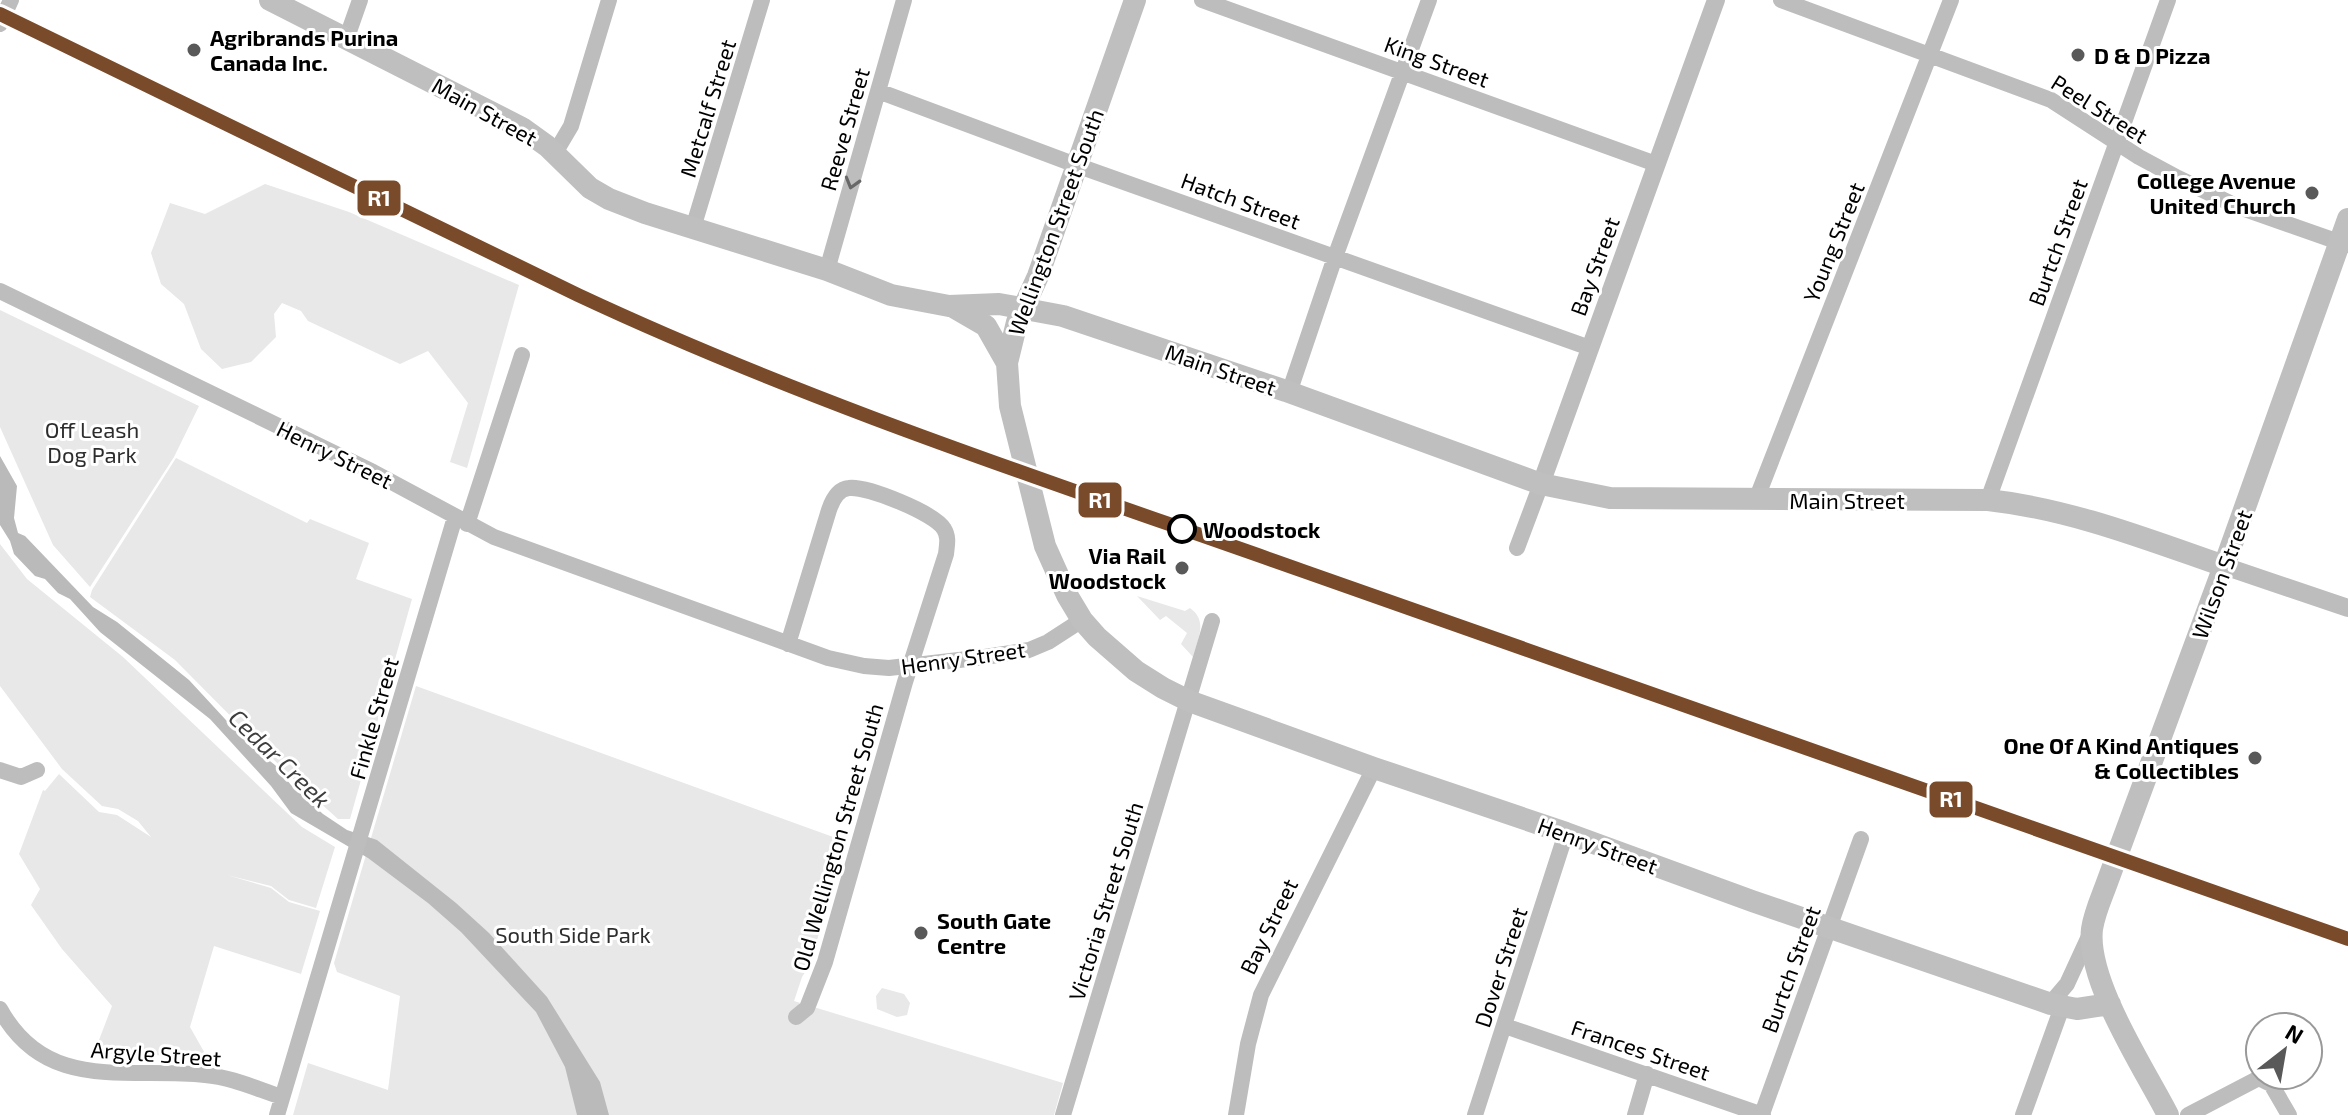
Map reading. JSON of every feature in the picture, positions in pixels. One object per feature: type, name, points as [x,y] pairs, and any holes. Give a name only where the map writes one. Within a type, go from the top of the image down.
[{"type":"main road","name":"Main Street","points":[[270,0],[522,128],[555,153],[581,181],[609,199],[827,270],[891,295],[949,306],[999,304],[1063,316],[1541,484],[1610,498],[1988,500],[2077,516],[2224,566]]},
{"type":"main road","name":"Wellington Street South","points":[[1082,620],[1050,561],[1010,406],[1007,363],[1023,307],[1038,276],[1135,0]]},
{"type":"main road","name":"Wilson Street","points":[[2168,1115],[2110,1004],[2095,966],[2092,929],[2344,244],[2348,219]]},
{"type":"main road","points":[[949,306],[982,322],[1007,363]]},
{"type":"main road","name":"Henry Street","points":[[1082,620],[1113,653],[1136,671],[1189,701],[1829,928],[2056,1005],[2079,1009],[2110,1004]]},
{"type":"street","points":[[0,24],[11,0]]},
{"type":"street","points":[[347,37],[360,0]]},
{"type":"street","points":[[555,153],[571,126],[609,0]]},
{"type":"street","name":"Metcalf Street","points":[[693,228],[762,0]]},
{"type":"street","name":"King Street","points":[[1202,0],[1656,164]]},
{"type":"street","points":[[1289,393],[1429,0]]},
{"type":"street","name":"Bay Street","points":[[1517,548],[1716,0]]},
{"type":"street","name":"Peel Street","points":[[1781,0],[2051,100],[2139,157],[2214,196],[2344,244]]},
{"type":"street","name":"Young Street","points":[[1756,500],[1951,0]]},
{"type":"street","name":"Burtch Street","points":[[1988,500],[2168,0]]},
{"type":"street","name":"Reeve Street","points":[[827,270],[878,91],[898,2]]},
{"type":"street","name":"Hatch Street","points":[[878,91],[1590,348]]},
{"type":"street","name":"Henry Street","points":[[0,291],[373,472],[494,537],[828,658],[889,668],[1029,650],[1057,637],[1082,620]]},
{"type":"street","name":"Finkle Street","points":[[277,1115],[461,520],[522,355]]},
{"type":"street","name":"Old Wellington Street South","points":[[788,644],[832,502],[844,489],[858,489],[926,512],[940,523],[947,536],[946,554],[905,682],[825,962],[807,1008],[796,1017]]},
{"type":"street","points":[[2224,566],[2348,608]]},
{"type":"street","name":"Victoria Street South","points":[[1063,1115],[1212,621]]},
{"type":"street","name":"Bay Street","points":[[1236,1115],[1248,1044],[1261,995],[1374,768]]},
{"type":"street","points":[[0,770],[21,777],[37,770]]},
{"type":"street","name":"Dover Street","points":[[1475,1115],[1566,833]]},
{"type":"street","name":"Burtch Street","points":[[1762,1115],[1861,839]]},
{"type":"street","name":"Wilson Street","points":[[2023,1115],[2056,1005],[2092,929]]},
{"type":"street","name":"Argyle Street","points":[[0,1009],[29,1047],[56,1063],[90,1071],[214,1076],[282,1097]]},
{"type":"street","name":"Frances Street","points":[[1505,1026],[1762,1115]]},
{"type":"street","points":[[1635,1115],[1647,1074]]},
{"type":"street","points":[[2188,1115],[2250,1081],[2263,1078],[2271,1084],[2289,1115]]},
{"type":"green space","points":[[265,184],[349,212],[519,285],[467,468],[450,462],[468,403],[428,351],[400,364],[308,321],[301,311],[282,303],[274,314],[276,337],[251,362],[222,369],[201,349],[184,304],[161,284],[151,253],[170,203],[205,214]]},
{"type":"green space","name":"Off Leash Dog Park","points":[[0,310],[199,406],[174,457],[90,587],[53,545],[0,427]]},
{"type":"green space","points":[[176,458],[307,523],[310,519],[369,543],[356,579],[412,599],[350,819],[338,819],[288,774],[175,660],[90,597]]},
{"type":"green space","points":[[0,544],[27,579],[123,657],[302,827],[335,847],[316,908],[289,900],[271,886],[227,875],[271,888],[289,902],[320,911],[301,974],[214,946],[190,1027],[207,1057],[94,1053],[112,1006],[62,949],[31,905],[40,889],[19,854],[43,790],[59,774],[99,812],[117,815],[151,837],[138,821],[118,809],[102,806],[62,769],[0,686]]},
{"type":"green space","points":[[1137,596],[1185,611],[1190,608],[1196,613],[1200,630],[1193,657],[1181,644],[1187,633],[1166,616],[1160,620]]},
{"type":"green space","name":"South Side Park","points":[[416,686],[847,842],[809,966],[794,1001],[1063,1083],[1054,1115],[293,1115],[308,1063],[388,1090],[400,996],[337,972],[334,963]]},
{"type":"green space","points":[[882,988],[904,994],[910,1003],[907,1015],[897,1017],[877,1009],[876,996]]},
{"type":"shaded area","name":"Cedar Creek","points":[[0,456],[17,486],[14,518],[18,533],[25,536],[93,607],[117,622],[189,680],[249,745],[275,765],[291,785],[323,814],[347,830],[377,840],[489,933],[547,997],[600,1082],[609,1115],[577,1115],[565,1067],[536,1012],[461,932],[368,858],[291,813],[271,786],[210,719],[100,632],[70,599],[58,593],[45,579],[35,576],[14,554],[0,525]]},
{"type":"transit line","name":"R1","points":[[0,14],[578,295],[667,335],[847,408],[1029,475],[2348,939]]},
{"type":"place","name":"Agribrands Purina Canada Inc.","points":[[194,50]]},
{"type":"place","name":"D & D Pizza","points":[[2078,55]]},
{"type":"place","name":"College Avenue United Church","points":[[2312,193]]},
{"type":"place","name":"Woodstock","points":[[1182,529]]},
{"type":"place","name":"Via Rail Woodstock","points":[[1182,568]]},
{"type":"place","name":"One Of A Kind Antiques & Collectibles","points":[[2255,758]]},
{"type":"place","name":"South Gate Centre","points":[[921,933]]}]
